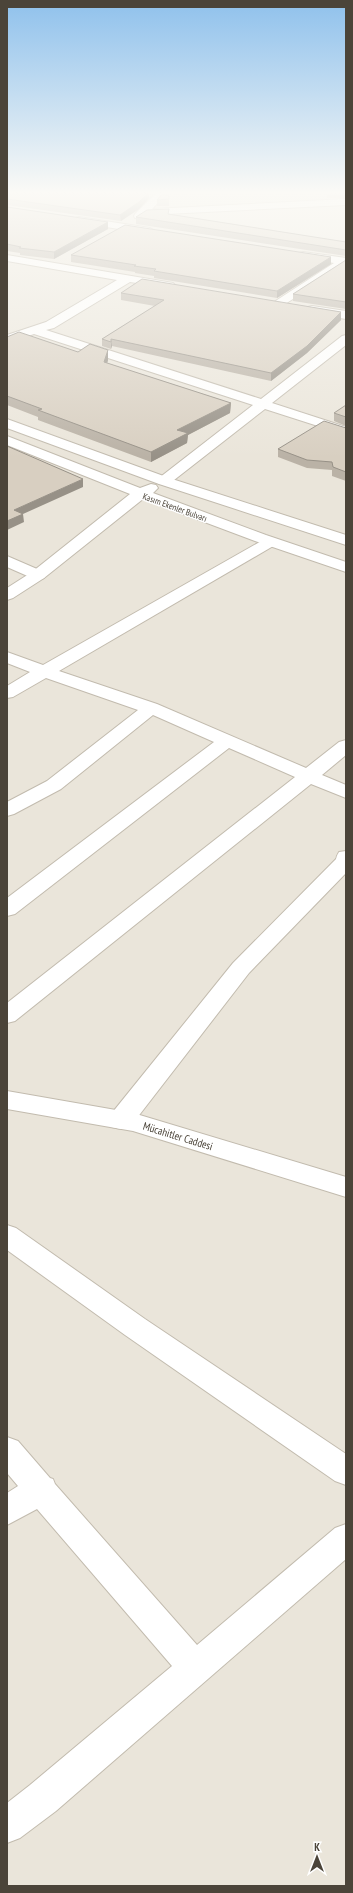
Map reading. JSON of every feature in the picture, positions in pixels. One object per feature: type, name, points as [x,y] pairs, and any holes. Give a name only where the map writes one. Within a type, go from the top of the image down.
[{"type":"street","points":[[7,339],[50,325],[122,281]]},
{"type":"street","points":[[147,281],[184,288]]},
{"type":"street","points":[[310,281],[274,303],[346,315]]},
{"type":"street","points":[[33,330],[346,431]]},
{"type":"street","points":[[7,595],[38,575],[140,494],[164,481],[261,404],[344,342]]},
{"type":"street","name":"Kasım Ekenler Bulvarı","points":[[7,423],[164,481],[346,540]]},
{"type":"street","name":"Kasım Ekenler Bulvarı","points":[[7,440],[140,494],[270,542],[346,567]]},
{"type":"street","points":[[7,693],[270,542]]},
{"type":"street","points":[[7,561],[38,575]]},
{"type":"street","points":[[7,657],[150,708],[346,792]]},
{"type":"street","points":[[7,810],[54,785],[150,708]]},
{"type":"street","points":[[7,910],[227,741]]},
{"type":"street","points":[[7,1015],[346,746]]},
{"type":"street","points":[[121,1120],[188,1033],[241,968],[346,861]]},
{"type":"street","name":"Mücahitler Caddesi","points":[[7,1100],[121,1120],[346,1187]]},
{"type":"street","points":[[7,1236],[135,1327],[346,1471]]},
{"type":"street","points":[[7,1451],[42,1489],[195,1668]]},
{"type":"street","points":[[7,1510],[42,1489]]},
{"type":"street","points":[[7,1825],[43,1798],[346,1539]]},
{"type":"shaded area","points":[[7,281],[346,281],[346,1886],[7,1886]]},
{"type":"building","points":[[138,281],[156,281],[341,312],[307,346],[271,373],[111,339],[111,342],[102,339],[164,300],[121,293]]},
{"type":"building","points":[[218,281],[292,281],[277,291]]},
{"type":"building","points":[[313,281],[346,281],[346,302],[293,294]]},
{"type":"building","points":[[19,332],[78,352],[90,344],[108,350],[104,362],[231,403],[177,430],[188,433],[151,452],[38,410],[42,409],[7,396],[7,337]]},
{"type":"building","points":[[346,405],[346,417],[334,413]]},
{"type":"building","points":[[324,421],[346,428],[346,472],[333,467],[332,462],[307,460],[278,449]]},
{"type":"building","points":[[7,446],[83,479],[14,510],[23,514],[7,521]]}]
